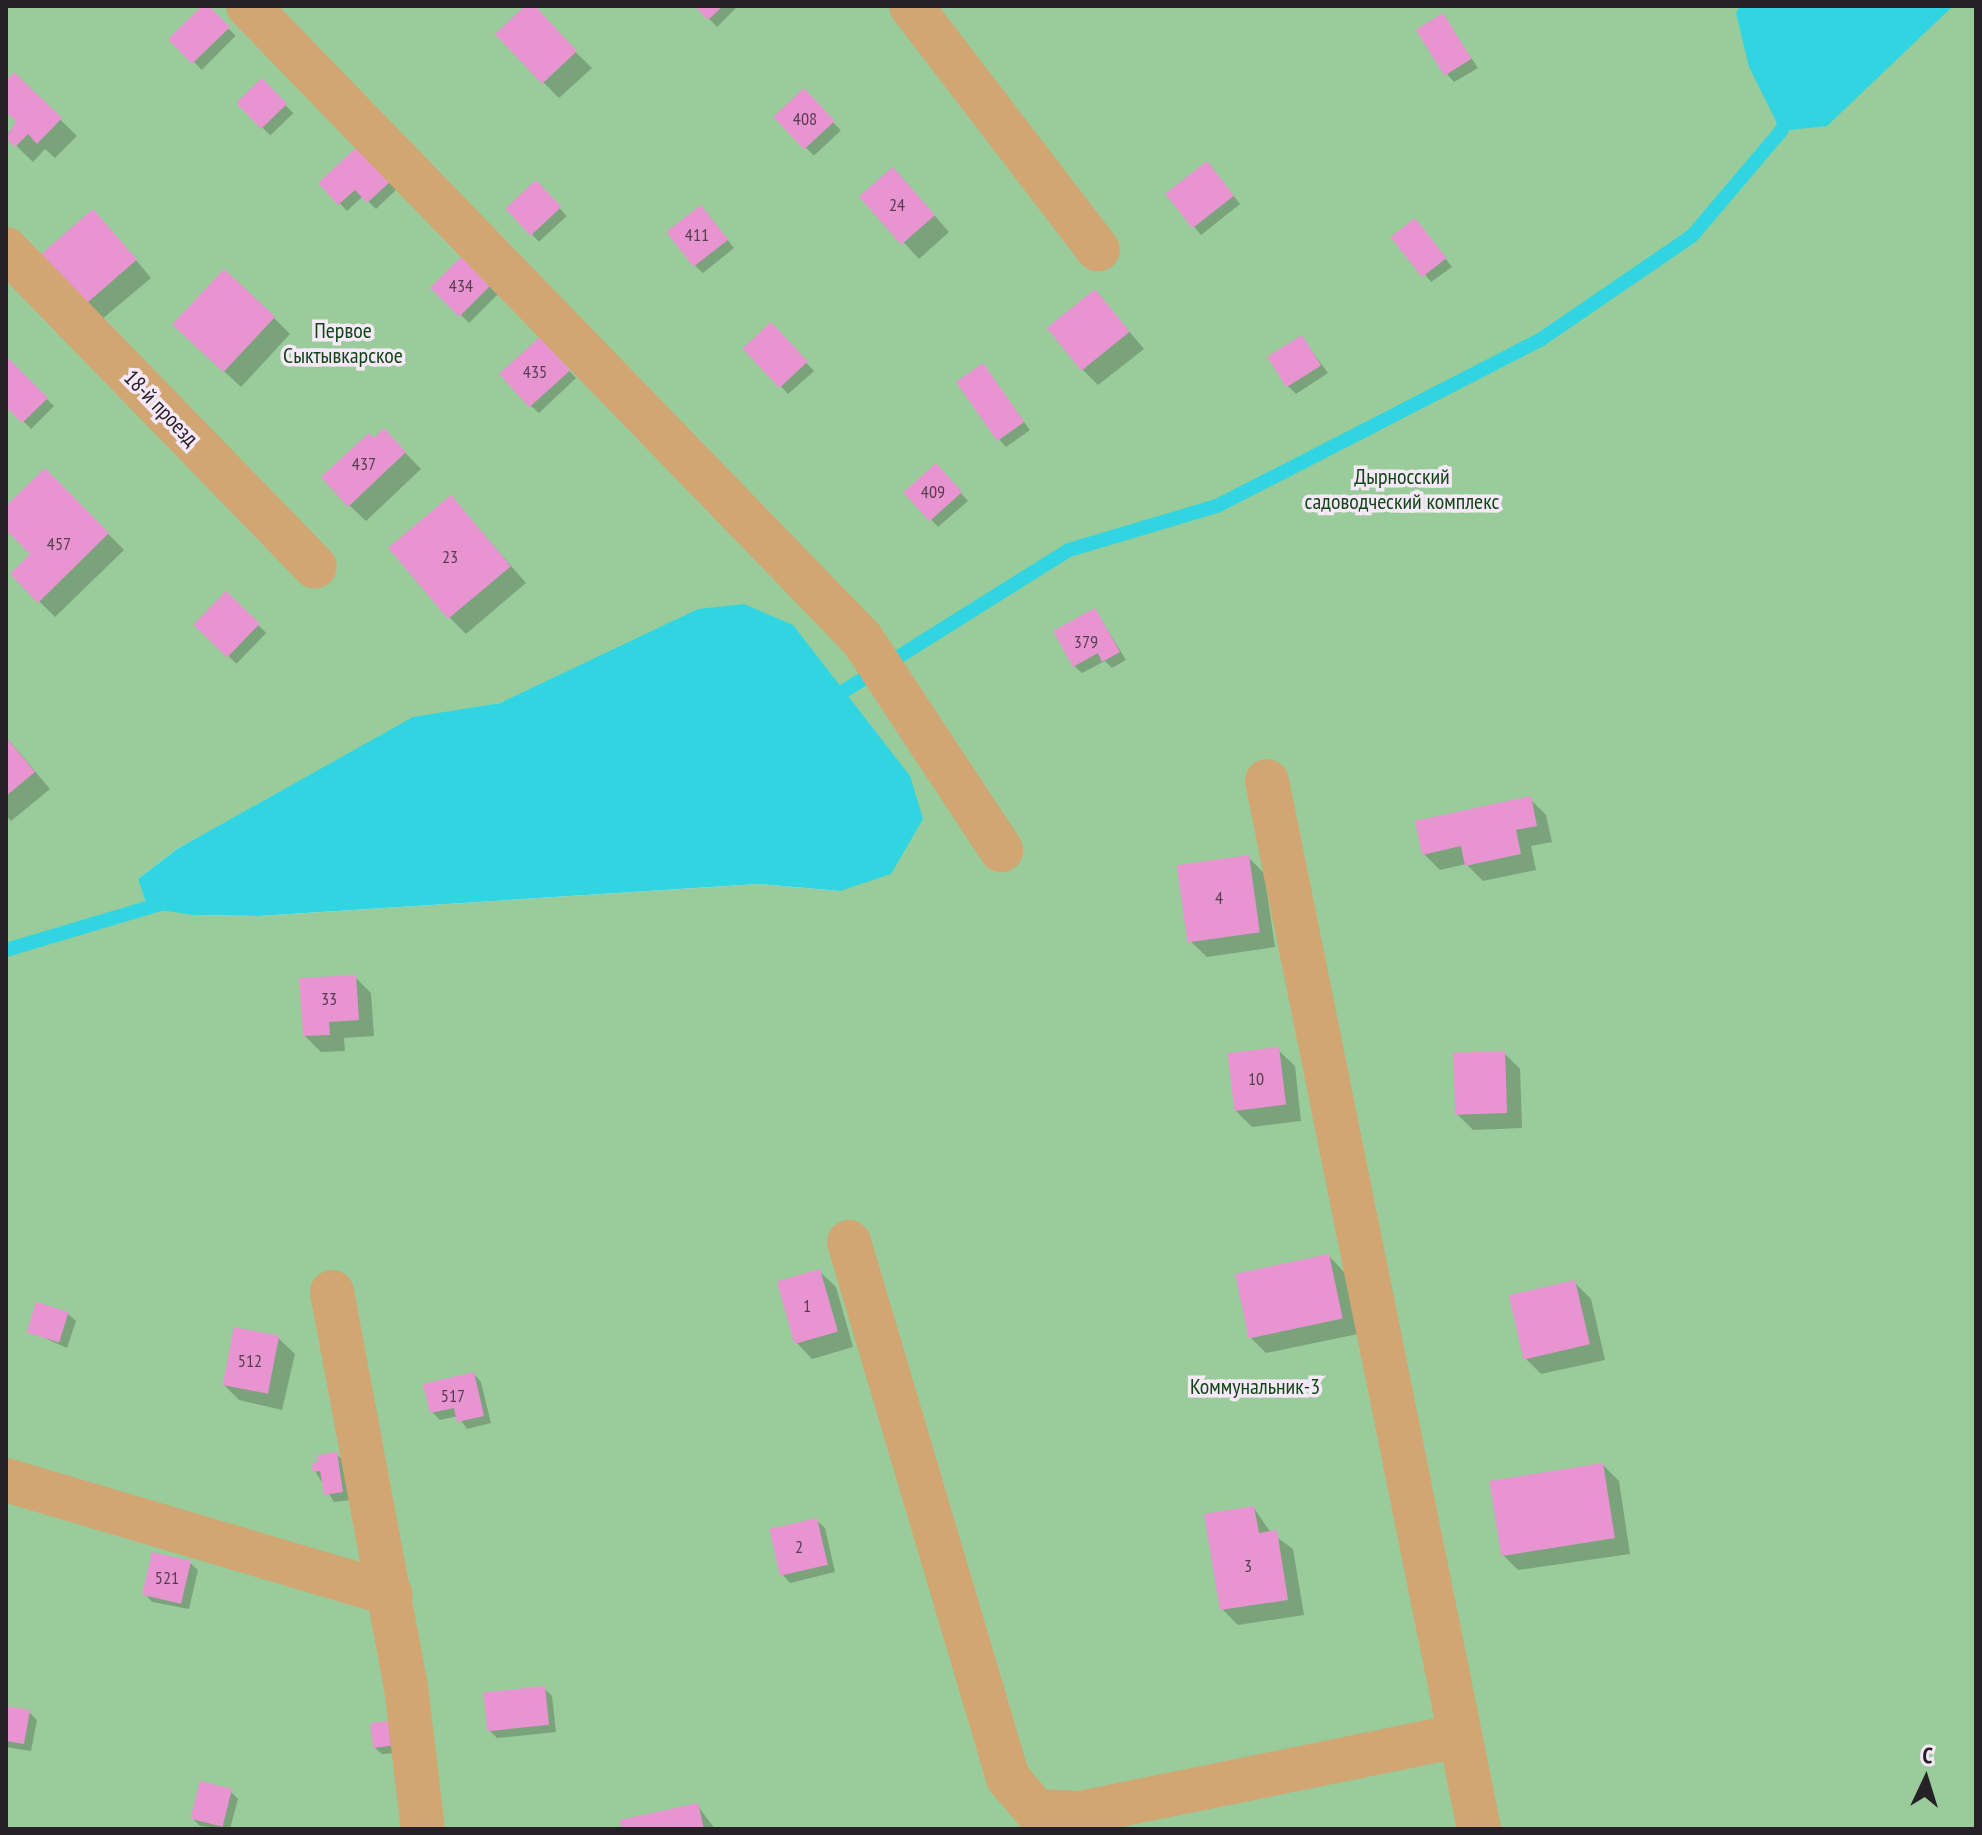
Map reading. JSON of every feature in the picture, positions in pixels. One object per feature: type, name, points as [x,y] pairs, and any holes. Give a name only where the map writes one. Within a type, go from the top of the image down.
[{"type":"street","points":[[248,6],[862,639],[1001,850]]},
{"type":"street","points":[[911,6],[1098,250]]},
{"type":"street","name":"18-й проезд","points":[[6,249],[315,567]]},
{"type":"street","points":[[1267,781],[1479,1829]]},
{"type":"street","points":[[849,1242],[1008,1778],[1036,1811],[1080,1813],[1460,1736]]},
{"type":"street","points":[[332,1292],[390,1594],[423,1829]]},
{"type":"street","points":[[6,1480],[390,1594]]},
{"type":"green space","points":[[6,6],[1976,6],[1976,1829],[6,1829]],"holes":[[[576,671],[840,891],[758,884],[259,916],[193,915],[138,879],[177,849],[413,718],[500,703]]]},
{"type":"water","points":[[1740,6],[1953,6],[1827,126],[1781,131],[1749,67],[1736,13]]},
{"type":"water","points":[[744,604],[793,625],[910,776],[923,819],[891,874],[840,891],[758,884],[259,916],[193,915],[148,908],[138,879],[177,849],[413,717],[500,703],[698,609]]},
{"type":"building","points":[[202,6],[209,6],[230,27],[192,64],[168,39]]},
{"type":"building","points":[[525,6],[535,6],[577,51],[542,84],[495,34]]},
{"type":"building","points":[[694,6],[723,6],[708,20]]},
{"type":"building","points":[[1443,13],[1472,59],[1444,76],[1416,30]]},
{"type":"building","points":[[14,72],[62,118],[37,144],[28,134],[15,147],[6,138],[16,121],[6,112],[6,81]]},
{"type":"building","points":[[262,78],[287,104],[261,129],[236,103]]},
{"type":"building","points":[[804,88],[835,121],[804,150],[773,117]]},
{"type":"building","points":[[360,144],[392,180],[367,203],[355,190],[338,205],[318,183]]},
{"type":"building","points":[[1207,161],[1234,196],[1192,228],[1165,194]]},
{"type":"building","points":[[893,167],[935,215],[901,245],[859,197]]},
{"type":"building","points":[[536,180],[561,207],[531,236],[505,209]]},
{"type":"building","points":[[701,205],[728,240],[693,267],[666,232]]},
{"type":"building","points":[[93,209],[137,260],[84,305],[40,255]]},
{"type":"building","points":[[1415,218],[1446,258],[1422,277],[1391,237]]},
{"type":"building","points":[[462,256],[491,285],[459,317],[430,288]]},
{"type":"building","points":[[224,269],[275,317],[223,372],[172,325]]},
{"type":"building","points":[[1095,289],[1130,332],[1081,371],[1047,328]]},
{"type":"building","points":[[771,322],[808,361],[779,388],[742,349]]},
{"type":"building","points":[[1302,335],[1321,366],[1286,387],[1267,357]]},
{"type":"building","points":[[540,337],[570,370],[529,407],[499,374]]},
{"type":"building","points":[[6,356],[48,398],[22,423],[6,407]]},
{"type":"building","points":[[983,363],[1024,422],[997,441],[956,382]]},
{"type":"building","points":[[384,428],[406,452],[348,507],[321,477],[369,433],[374,438]]},
{"type":"building","points":[[936,463],[962,492],[929,521],[903,492]]},
{"type":"building","points":[[45,468],[109,533],[38,603],[10,574],[30,554],[6,530],[6,506]]},
{"type":"building","points":[[451,495],[511,566],[448,619],[388,548]]},
{"type":"building","points":[[226,591],[260,624],[227,657],[193,625]]},
{"type":"building","points":[[1095,608],[1120,652],[1102,662],[1098,653],[1073,667],[1053,631]]},
{"type":"building","points":[[6,737],[35,772],[6,796]]},
{"type":"building","points":[[1531,796],[1537,826],[1516,830],[1521,854],[1465,866],[1461,846],[1422,855],[1415,821]]},
{"type":"building","points":[[1249,855],[1260,932],[1188,942],[1177,865]]},
{"type":"building","points":[[356,975],[359,1020],[329,1022],[330,1035],[303,1036],[299,978]]},
{"type":"building","points":[[1279,1047],[1286,1105],[1234,1111],[1227,1053]]},
{"type":"building","points":[[1505,1051],[1507,1113],[1455,1115],[1453,1053]]},
{"type":"building","points":[[1329,1254],[1343,1319],[1249,1339],[1235,1274]]},
{"type":"building","points":[[820,1269],[838,1331],[795,1344],[777,1281]]},
{"type":"building","points":[[1575,1280],[1590,1344],[1524,1360],[1509,1295]]},
{"type":"building","points":[[36,1302],[69,1312],[59,1343],[27,1333]]},
{"type":"building","points":[[234,1327],[279,1336],[268,1394],[223,1385]]},
{"type":"building","points":[[474,1372],[484,1416],[457,1422],[454,1408],[430,1413],[423,1384]]},
{"type":"building","points":[[337,1452],[343,1492],[324,1495],[320,1471],[313,1472],[312,1463],[318,1462],[317,1455]]},
{"type":"building","points":[[1603,1463],[1615,1538],[1501,1556],[1489,1481]]},
{"type":"building","points":[[1254,1506],[1259,1533],[1277,1530],[1288,1600],[1220,1610],[1204,1514]]},
{"type":"building","points":[[817,1518],[828,1565],[780,1576],[769,1529]]},
{"type":"building","points":[[152,1552],[191,1561],[181,1604],[142,1595]]},
{"type":"building","points":[[545,1686],[549,1725],[487,1731],[483,1692]]},
{"type":"building","points":[[6,1706],[30,1710],[24,1744],[6,1741]]},
{"type":"building","points":[[388,1721],[391,1746],[373,1748],[370,1723]]},
{"type":"building","points":[[200,1781],[232,1789],[223,1827],[191,1819]]},
{"type":"building","points":[[698,1803],[704,1829],[622,1829],[620,1820]]},
{"type":"waterway","points":[[828,696],[844,691],[1069,550],[1217,506],[1540,340],[1692,236],[1781,131],[1788,115]]},
{"type":"waterway","points":[[6,950],[167,902]]},
{"type":"park label","name":"Первое Сыктывкарское","points":[[343,342]]},
{"type":"park label","name":"Дырносский садоводческий комплекс","points":[[1402,488]]},
{"type":"park label","name":"Коммунальник-3","points":[[1255,1387]]}]
